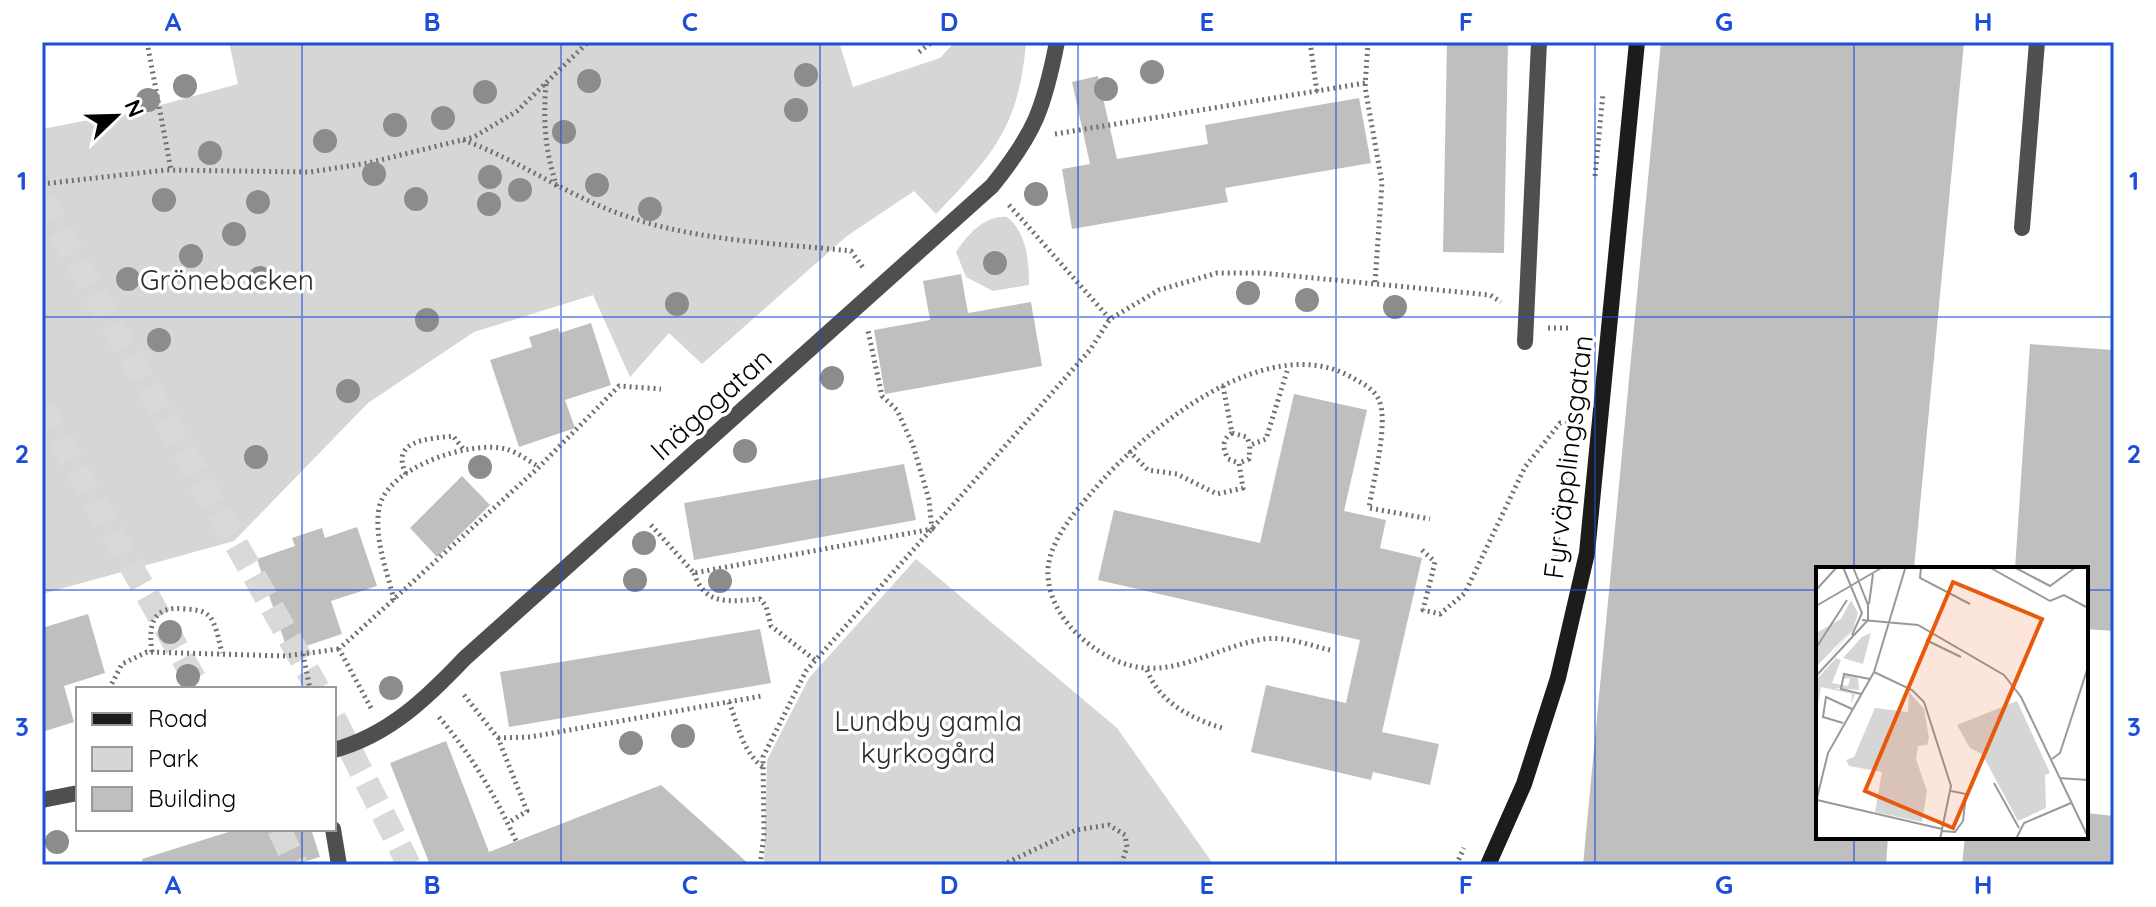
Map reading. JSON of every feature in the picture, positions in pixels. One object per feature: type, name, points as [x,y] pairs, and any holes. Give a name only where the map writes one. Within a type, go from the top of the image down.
[{"type":"street","name":"Inägogatan","points":[[336,749],[363,741],[425,700],[465,658],[992,186],[1035,128],[1046,98],[1057,42]]},
{"type":"street","points":[[1525,342],[1539,42]]},
{"type":"street","name":"Fyrväpplingsgatan","points":[[1488,865],[1524,784],[1558,678],[1587,553],[1637,42]]},
{"type":"street","points":[[2022,228],[2037,42]]},
{"type":"street","points":[[42,800],[76,793]]},
{"type":"street","points":[[333,831],[339,865]]},
{"type":"path","points":[[147,42],[171,170]]},
{"type":"path","points":[[42,184],[171,170],[310,172],[368,163],[463,140],[474,137],[517,111],[588,42]]},
{"type":"path","points":[[919,52],[932,42]]},
{"type":"path","points":[[1310,42],[1317,92]]},
{"type":"path","points":[[1368,42],[1365,83],[1382,183],[1375,283]]},
{"type":"path","points":[[546,83],[543,124],[547,156],[557,187]]},
{"type":"path","points":[[1053,134],[1060,136],[1365,83]]},
{"type":"path","points":[[1595,181],[1604,84]]},
{"type":"path","points":[[463,140],[502,154],[557,187],[623,215],[691,234],[851,251],[867,274]]},
{"type":"path","points":[[997,210],[1006,202],[1110,319]]},
{"type":"path","points":[[760,865],[764,835],[763,757],[806,671],[1090,350],[1110,319],[1159,290],[1217,273],[1375,283],[1490,295],[1543,328],[1568,328]]},
{"type":"path","points":[[857,335],[867,327],[882,396],[897,410],[913,445],[929,500],[932,529]]},
{"type":"path","points":[[1330,650],[1267,639],[1161,670],[1147,670],[1109,657],[1078,636],[1052,596],[1049,560],[1067,524],[1129,451],[1163,422],[1223,386],[1288,368],[1327,366],[1368,386],[1378,398],[1383,416],[1369,508],[1430,519]]},
{"type":"path","points":[[1250,445],[1266,439],[1288,368]]},
{"type":"path","points":[[110,687],[122,664],[152,652],[303,654],[339,649],[539,467],[619,386],[661,389]]},
{"type":"path","points":[[1223,386],[1232,433]]},
{"type":"path","points":[[1570,435],[1573,410]]},
{"type":"path","points":[[1422,550],[1435,562],[1423,610],[1440,614],[1465,593],[1534,454],[1560,423],[1572,423]]},
{"type":"path","points":[[1232,433],[1247,437],[1249,459],[1239,463],[1228,459],[1225,440],[1232,433]]},
{"type":"path","points":[[406,474],[400,454],[406,447],[453,436],[464,450]]},
{"type":"path","points":[[1554,577],[1569,446]]},
{"type":"path","points":[[394,600],[378,538],[379,506],[393,484],[420,465],[482,447],[507,450],[539,467]]},
{"type":"path","points":[[1129,451],[1148,470],[1177,474],[1217,494],[1243,488],[1239,463]]},
{"type":"path","points":[[661,513],[650,523],[694,573],[706,595],[719,601],[760,599],[766,606],[771,626],[815,660]]},
{"type":"path","points":[[694,573],[932,529]]},
{"type":"path","points":[[152,652],[149,631],[153,617],[160,610],[173,608],[205,612],[213,620],[222,653]]},
{"type":"path","points":[[339,649],[375,716]]},
{"type":"path","points":[[303,654],[310,687]]},
{"type":"path","points":[[1147,670],[1159,691],[1173,705],[1225,729]]},
{"type":"path","points":[[453,699],[462,692],[498,738],[527,811],[508,823]]},
{"type":"path","points":[[498,738],[530,737],[762,696]]},
{"type":"path","points":[[729,702],[753,761],[763,768]]},
{"type":"path","points":[[445,706],[436,713],[468,751],[516,841]]},
{"type":"path","points":[[1002,865],[1076,830],[1109,825],[1125,835],[1127,847],[1121,865]]},
{"type":"path","points":[[1456,865],[1469,837]]},
{"type":"green space","name":"Grönebacken","points":[[229,42],[839,42],[853,87],[940,58],[955,42],[1026,42],[1017,96],[1000,138],[973,174],[936,214],[914,191],[847,236],[702,364],[669,333],[630,377],[593,295],[474,332],[368,403],[234,541],[42,594],[42,129],[146,109],[238,84]]},
{"type":"green space","points":[[1007,217],[1023,239],[1029,285],[993,291],[966,277],[956,252],[971,233],[984,223]]},
{"type":"green space","name":"Lundby gamla kyrkogård","points":[[916,559],[1117,728],[1214,865],[764,865],[767,760],[809,678]]},
{"type":"building","points":[[1447,42],[1508,42],[1504,253],[1443,252]]},
{"type":"building","points":[[1661,42],[1964,42],[1914,567],[1816,567],[1816,839],[1888,839],[1886,865],[1583,865]]},
{"type":"building","points":[[1098,76],[1117,159],[1208,144],[1205,125],[1359,98],[1371,163],[1225,188],[1228,202],[1072,229],[1062,169],[1090,164],[1072,82]]},
{"type":"building","points":[[961,274],[968,313],[1031,302],[1042,366],[885,394],[874,330],[930,320],[923,281]]},
{"type":"building","points":[[591,323],[611,385],[565,400],[575,428],[519,447],[490,360],[532,347],[529,337],[558,328],[560,333]]},
{"type":"building","points":[[2030,344],[2114,350],[2114,631],[2088,629],[2088,567],[2015,567]]},
{"type":"building","points":[[1294,394],[1367,410],[1344,511],[1386,520],[1380,548],[1422,558],[1382,732],[1439,744],[1430,785],[1373,772],[1371,780],[1251,752],[1266,685],[1346,703],[1360,640],[1098,580],[1114,510],[1260,543]]},
{"type":"building","points":[[904,464],[916,520],[694,560],[684,503]]},
{"type":"building","points":[[462,476],[490,505],[437,557],[410,528]]},
{"type":"building","points":[[357,527],[377,586],[331,601],[342,634],[288,652],[257,559],[295,546],[292,538],[322,528],[325,538]]},
{"type":"building","points":[[88,614],[105,673],[64,686],[74,722],[42,732],[42,628]]},
{"type":"building","points":[[760,629],[771,683],[509,727],[500,672]]},
{"type":"building","points":[[446,741],[489,852],[661,785],[750,865],[430,865],[390,763]]},
{"type":"building","points":[[2088,813],[2114,816],[2114,865],[1962,865],[1965,839],[2088,839]]},
{"type":"building","points":[[232,831],[312,831],[320,857],[293,865],[143,865],[142,859]]},
{"type":"tunnel","points":[[42,200],[317,687]]},
{"type":"tunnel","points":[[42,407],[199,687]]},
{"type":"tunnel","points":[[336,722],[409,865]]},
{"type":"tunnel","points":[[280,831],[296,865]]}]
